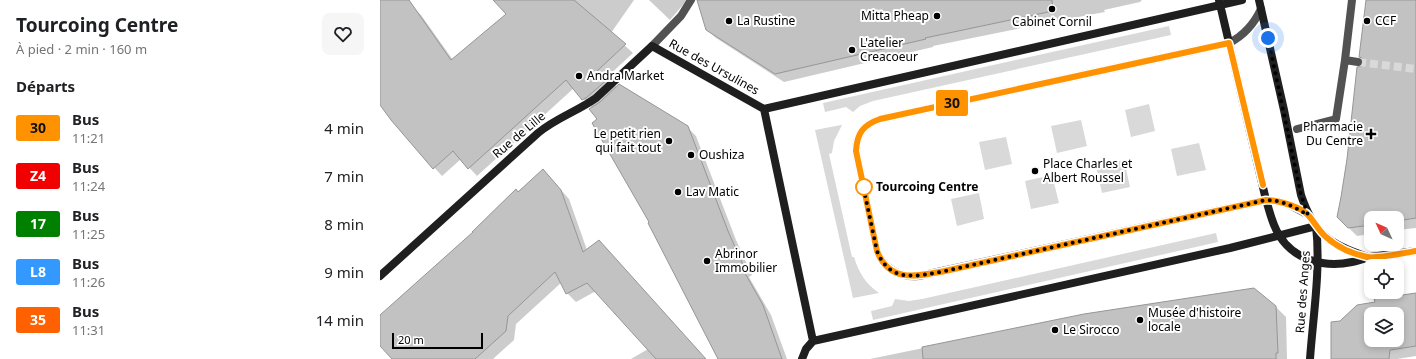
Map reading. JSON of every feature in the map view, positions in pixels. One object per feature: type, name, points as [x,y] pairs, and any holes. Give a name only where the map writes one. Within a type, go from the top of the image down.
[{"type":"main road","points":[[813,341],[764,109],[1220,3],[1242,0]]},
{"type":"main road","points":[[1259,0],[1284,110],[1301,195],[1308,215],[1327,238],[1350,252],[1369,258]]},
{"type":"main road","points":[[1220,3],[1266,200],[1273,224],[1279,236],[1296,254],[1317,263],[1340,264],[1416,251]]},
{"type":"main road","name":"Rue des Ursulines","points":[[652,46],[764,109]]},
{"type":"main road","name":"Rue de Lille","points":[[380,276],[538,132],[554,121],[586,105],[596,98],[652,46]]},
{"type":"main road","points":[[802,359],[806,349],[813,341],[1279,236],[1316,226]]},
{"type":"main road","name":"Rue des Anges","points":[[1310,359],[1318,241],[1316,226]]},
{"type":"street","name":"Rue de Lille","points":[[652,46],[681,16],[691,0]]},
{"type":"street","points":[[1297,129],[1336,119],[1352,0]]},
{"type":"street","points":[[1261,9],[1252,25],[1239,38],[1229,43],[888,117],[871,122],[861,130],[858,136],[856,151],[877,251],[882,262],[894,271],[906,276],[919,276],[1266,200],[1277,200],[1287,203],[1308,215]]},
{"type":"street","points":[[1345,60],[1358,62]]},
{"type":"shaded area","points":[[1169,26],[1171,35],[873,101],[860,106],[853,112],[846,107],[825,112],[823,103]]},
{"type":"shaded area","points":[[1149,104],[1155,131],[1131,137],[1125,110]]},
{"type":"shaded area","points":[[1081,120],[1087,146],[1057,153],[1051,126]]},
{"type":"shaded area","points":[[842,125],[834,141],[832,153],[829,154],[852,257],[854,257],[860,273],[866,281],[879,293],[853,298],[815,130]]},
{"type":"shaded area","points":[[1006,137],[1012,164],[985,170],[979,142]]},
{"type":"shaded area","points":[[1199,143],[1206,170],[1177,176],[1171,149]]},
{"type":"shaded area","points":[[1124,160],[1130,187],[1102,193],[1096,166]]},
{"type":"shaded area","points":[[1052,175],[1059,203],[1031,209],[1025,181]]},
{"type":"shaded area","points":[[979,193],[984,219],[957,226],[951,199]]},
{"type":"shaded area","points":[[1216,233],[1218,242],[873,320],[871,311],[892,306],[895,299],[909,301],[922,299]]},
{"type":"building","points":[[380,0],[409,0],[451,60],[506,14],[493,0],[574,0],[626,44],[597,71],[609,78],[586,98],[582,100],[566,80],[468,169],[453,151],[433,169],[380,105]]},
{"type":"building","points":[[697,0],[1052,0],[1053,11],[925,38],[926,39],[775,74],[706,30]]},
{"type":"building","points":[[1366,0],[1416,0],[1416,218],[1404,220],[1404,211],[1364,211],[1364,226],[1348,228],[1337,217],[1347,159],[1357,67],[1362,66],[1363,62],[1362,58],[1359,57]]},
{"type":"building","points":[[619,84],[688,126],[728,231],[744,267],[742,268],[763,305],[782,359],[718,359],[648,223],[649,222],[592,123],[597,119],[589,109],[600,102]]},
{"type":"building","points":[[543,169],[561,190],[583,252],[599,240],[706,359],[656,359],[587,283],[566,294],[555,272],[508,316],[506,331],[475,359],[392,359],[380,346],[380,315],[473,232],[516,189],[518,192]]},
{"type":"building","points":[[1254,288],[1276,306],[1278,353],[1276,353],[1276,359],[923,359],[922,347],[1084,314]]},
{"type":"building","points":[[1416,293],[1416,346],[1390,350],[1389,359],[1331,359],[1331,322],[1340,321],[1357,305],[1375,302],[1374,299],[1404,299],[1404,295]]},
{"type":"tunnel","points":[[1358,62],[1416,69]]},
{"type":"bus line","name":"30","points":[[1263,185],[1229,43],[880,119],[871,122],[861,130],[856,145],[856,151],[879,257],[888,267],[906,276],[912,277],[945,271],[1266,200],[1277,200],[1287,203],[1308,215],[1321,233],[1332,242],[1350,252],[1369,258],[1416,251]]},
{"type":"place","name":"Cabinet Cornil","points":[[1052,9]]},
{"type":"place","name":"Mitta Pheap","points":[[937,16]]},
{"type":"place","name":"La Rustine","points":[[729,21]]},
{"type":"place","name":"CCF","points":[[1367,21]]},
{"type":"place","name":"L'atelier Creacoeur","points":[[852,50]]},
{"type":"place","name":"Andra Market","points":[[579,76]]},
{"type":"place","name":"Pharmacie Du Centre","points":[[1371,134]]},
{"type":"place","name":"Le petit rien qui fait tout","points":[[669,141]]},
{"type":"place","name":"Oushiza","points":[[691,155]]},
{"type":"place","name":"Place Charles et Albert Roussel","points":[[1035,171]]},
{"type":"place","name":"Tourcoing Centre","points":[[864,187]]},
{"type":"place","name":"Lav Matic","points":[[678,192]]},
{"type":"place","name":"Abrinor Immobilier","points":[[707,261]]},
{"type":"place","name":"Musée d'histoire locale","points":[[1140,320]]},
{"type":"place","name":"Le Sirocco","points":[[1055,330]]},
{"type":"route","points":[[864,187],[862,181],[879,257],[882,262],[894,271],[912,277],[1266,200],[1277,200],[1287,203],[1308,215],[1301,195],[1268,38]]}]
